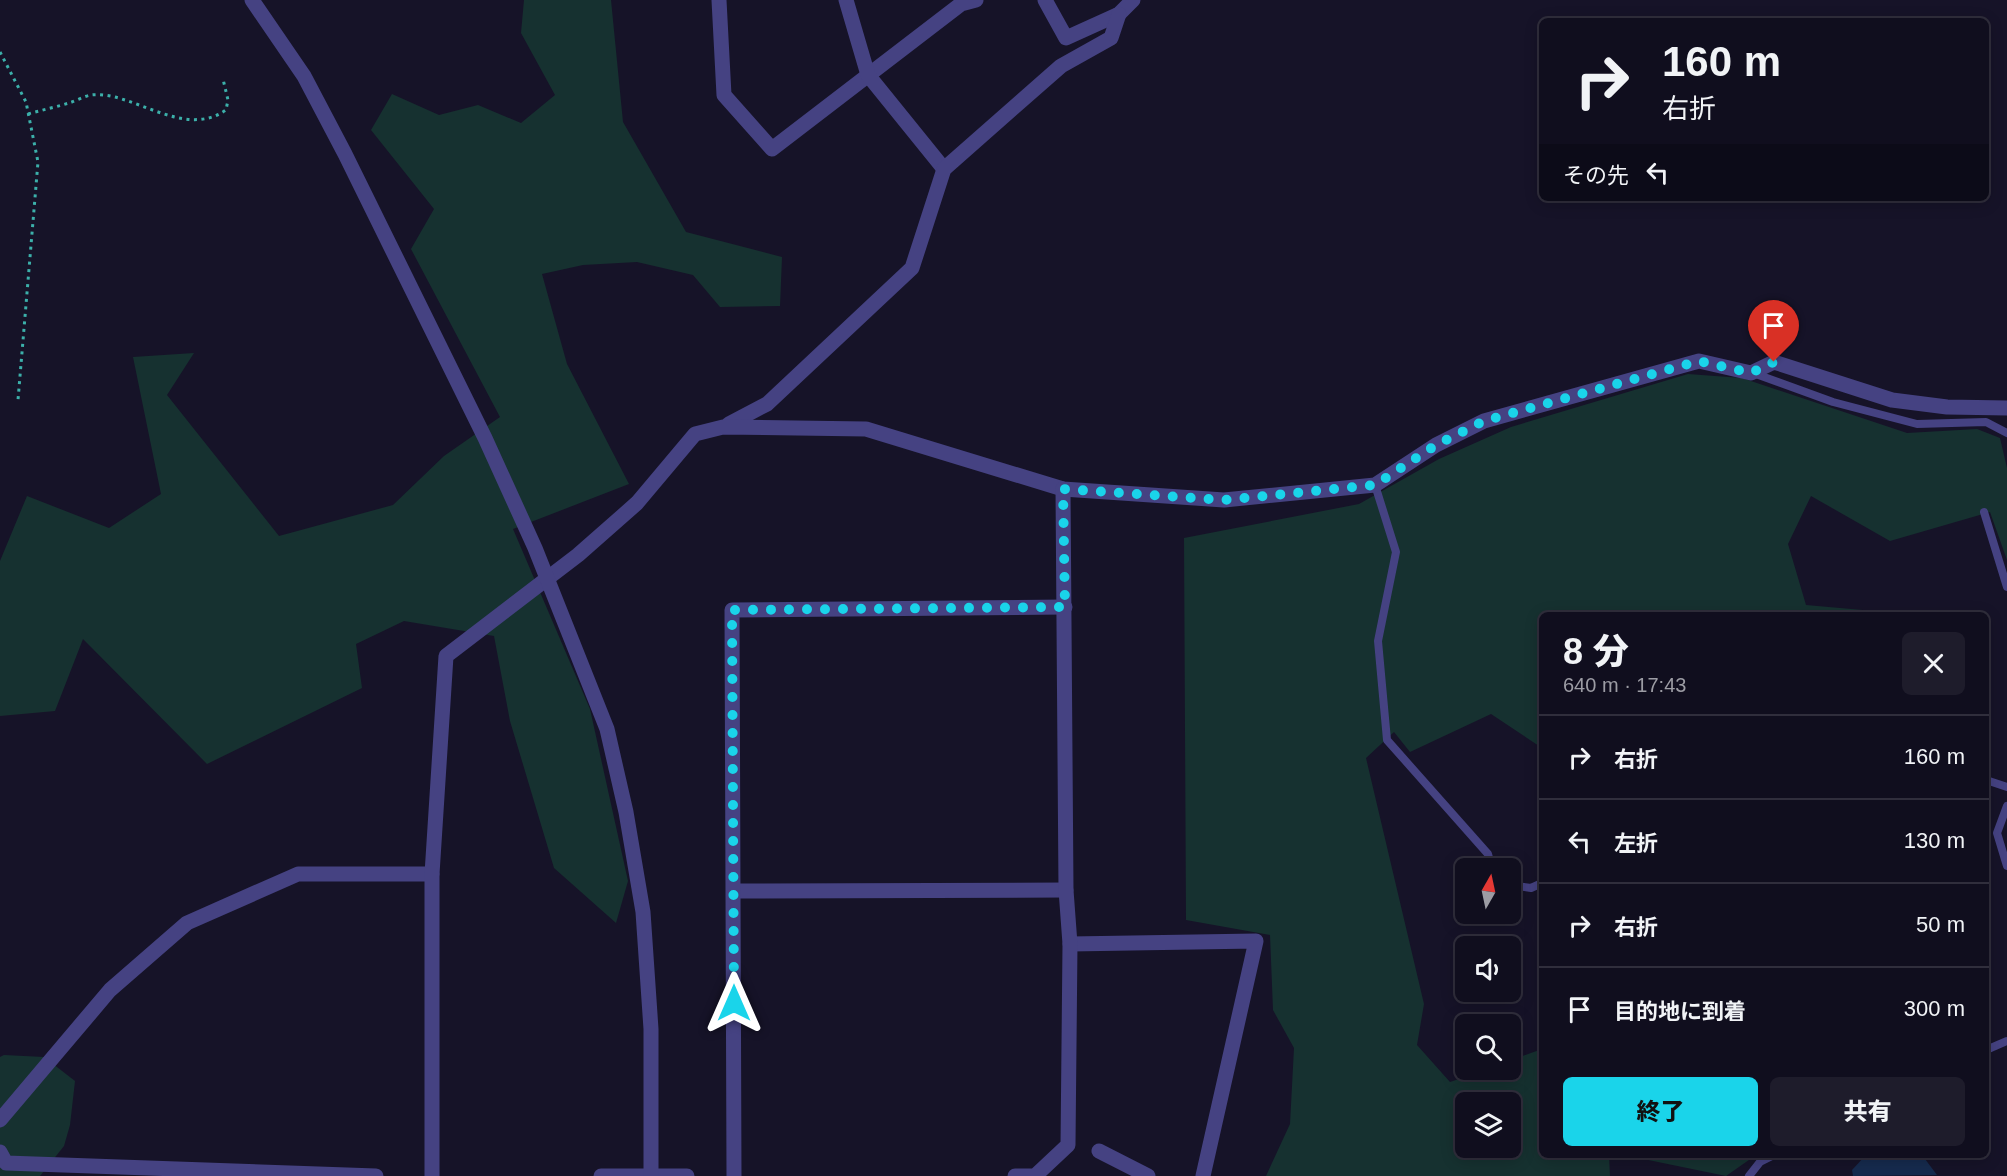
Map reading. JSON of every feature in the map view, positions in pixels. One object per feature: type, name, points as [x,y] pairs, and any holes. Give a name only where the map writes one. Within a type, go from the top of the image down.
[{"type":"street","points":[[252,0],[304,76],[480,427],[535,548],[607,729],[626,812],[643,912],[651,1029],[651,1176]]},
{"type":"street","points":[[719,0],[724,95],[772,149],[961,4],[976,0]]},
{"type":"street","points":[[846,0],[868,75],[945,169]]},
{"type":"street","points":[[1046,0],[1066,38],[1119,14],[1133,0]]},
{"type":"street","points":[[432,1176],[432,874],[446,656],[578,555],[637,502],[695,434],[723,427],[767,404],[912,268],[945,169],[1060,66],[1111,38],[1119,14]]},
{"type":"street","points":[[723,427],[866,429],[1063,489],[1224,500],[1375,485],[1436,445],[1484,421],[1699,361],[1751,373],[1774,362],[1892,400],[1947,407],[2007,408]]},
{"type":"street","points":[[1016,1176],[1035,1176],[1068,1145],[1070,944],[1066,890],[1063,489]]},
{"type":"street","points":[[734,1176],[732,610],[1065,607]]},
{"type":"street","points":[[0,1120],[110,990],[187,922],[298,874],[432,874]]},
{"type":"street","points":[[734,891],[1066,890]]},
{"type":"street","points":[[1070,944],[1256,941],[1203,1176]]},
{"type":"street","points":[[1099,1150],[1148,1176]]},
{"type":"street","points":[[0,1152],[6,1162],[376,1176]]},
{"type":"street","points":[[601,1176],[687,1176]]},
{"type":"lane","points":[[1751,373],[1833,402],[1917,424],[1986,422],[2007,432]]},
{"type":"lane","points":[[1375,485],[1396,552],[1378,641],[1387,740],[1489,858]]},
{"type":"lane","points":[[1983,512],[2007,587]]},
{"type":"lane","points":[[1989,781],[2007,788]]},
{"type":"lane","points":[[2007,806],[1997,833],[2007,866]]},
{"type":"lane","points":[[1521,887],[1531,888],[1539,884]]},
{"type":"lane","points":[[1989,1049],[2007,1041]]},
{"type":"lane","points":[[1749,1176],[1760,1162],[1768,1158]]},
{"type":"path","points":[[0,52],[11,69],[28,114],[37,171],[18,400]]},
{"type":"path","points":[[28,114],[91,95],[111,96],[153,112],[179,117],[218,116],[226,110],[228,100],[223,79]]},
{"type":"green space","points":[[524,0],[611,0],[623,122],[686,232],[782,257],[780,306],[720,307],[693,275],[637,262],[583,265],[542,274],[567,364],[629,484],[513,529],[590,709],[628,881],[616,923],[554,868],[510,721],[494,636],[404,621],[356,644],[362,688],[207,764],[83,639],[55,711],[0,716],[0,561],[27,496],[109,528],[161,494],[133,357],[194,353],[167,395],[279,536],[393,505],[444,456],[500,417],[411,249],[434,209],[371,130],[392,94],[439,115],[478,105],[521,123],[555,95],[521,33]]},
{"type":"green space","points":[[1688,374],[1742,378],[1907,433],[1977,429],[2000,438],[2007,468],[2007,560],[1990,512],[1890,541],[1811,496],[1788,544],[1806,605],[1885,612],[1539,612],[1539,746],[1491,714],[1410,752],[1394,732],[1366,758],[1424,1004],[1417,1045],[1450,1082],[1456,1080],[1521,1080],[1521,1056],[1539,1050],[1539,1158],[1609,1158],[1610,1176],[1266,1176],[1290,1124],[1294,1048],[1273,1010],[1270,935],[1186,920],[1184,538],[1359,504],[1439,459],[1511,427]]},
{"type":"green space","points":[[4,1055],[44,1057],[75,1081],[70,1125],[64,1146],[40,1176],[0,1176],[0,1057]]},
{"type":"green space","points":[[1639,1158],[1752,1158],[1726,1176]]},
{"type":"water","points":[[1863,1158],[1924,1158],[1937,1175],[1853,1176],[1852,1170]]},
{"type":"route","points":[[734,1003],[732,610],[1065,607],[1063,489],[1224,500],[1297,495],[1375,485],[1436,445],[1484,421],[1699,361],[1751,373],[1774,362]]}]
